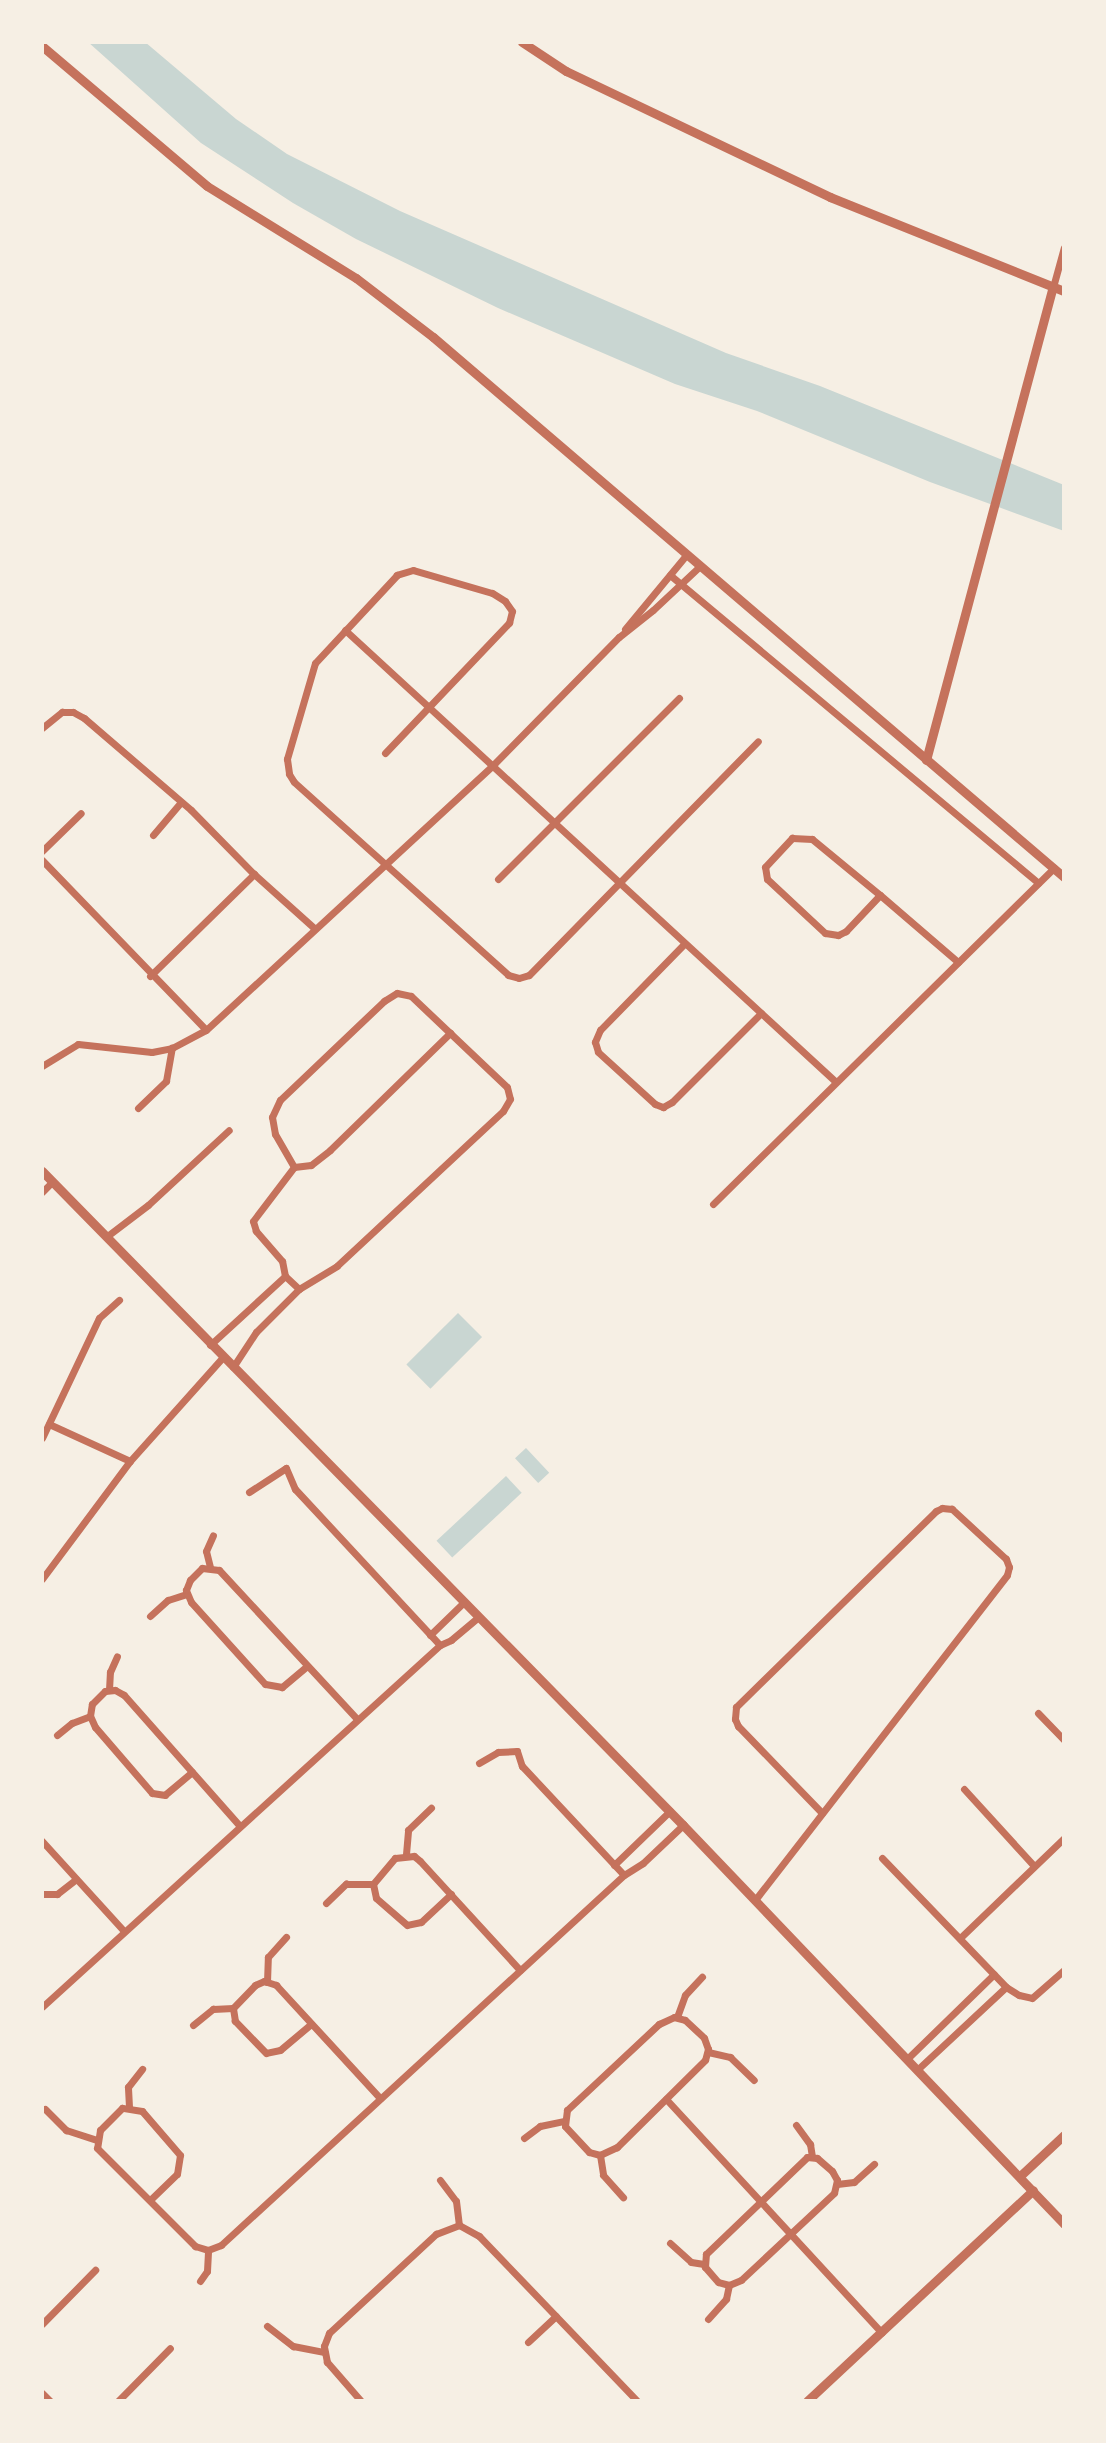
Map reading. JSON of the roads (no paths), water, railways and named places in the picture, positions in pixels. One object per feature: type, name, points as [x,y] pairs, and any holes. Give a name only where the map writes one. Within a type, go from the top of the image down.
[{"type":"street","points":[[522,42],[566,71],[830,197],[1064,291]]},
{"type":"street","points":[[42,46],[207,186],[330,261],[407,316],[565,446],[700,566],[1064,877]]},
{"type":"street","points":[[926,760],[991,507],[1064,247]]},
{"type":"street","points":[[44,1065],[78,1044],[152,1052],[172,1048],[206,1030],[254,989],[314,928],[494,764],[619,637],[687,554]]},
{"type":"street","points":[[619,637],[700,566]]},
{"type":"street","points":[[385,753],[504,629],[512,611],[505,601],[492,593],[413,570],[397,575],[315,663],[287,759],[289,774],[383,864],[508,975],[519,978],[529,975],[758,741]]},
{"type":"street","points":[[670,575],[1038,883]]},
{"type":"street","points":[[345,630],[835,1081]]},
{"type":"street","points":[[498,879],[679,698]]},
{"type":"street","points":[[42,728],[62,712],[73,712],[181,802],[314,928]]},
{"type":"street","points":[[153,835],[181,802]]},
{"type":"street","points":[[42,851],[81,813]]},
{"type":"street","points":[[880,895],[846,931],[838,935],[825,933],[765,873],[767,862],[792,838],[812,839],[880,895],[958,962]]},
{"type":"street","points":[[42,860],[150,976],[206,1030]]},
{"type":"street","points":[[713,1204],[1054,868]]},
{"type":"street","points":[[150,976],[254,874]]},
{"type":"street","points":[[684,944],[600,1030],[595,1042],[598,1052],[663,1107],[761,1013]]},
{"type":"street","points":[[233,1367],[256,1332],[299,1289],[337,1266],[508,1105],[507,1087],[411,996],[397,993],[384,1001],[275,1108],[272,1125],[294,1167]]},
{"type":"street","points":[[299,1289],[285,1276],[282,1261],[256,1231],[253,1221],[294,1167],[311,1165],[330,1150],[450,1033]]},
{"type":"street","points":[[138,1108],[166,1081],[172,1048]]},
{"type":"street","points":[[106,1237],[148,1205],[229,1130]]},
{"type":"street","points":[[42,1171],[670,1811],[1064,2224]]},
{"type":"street","points":[[42,1192],[52,1182]]},
{"type":"street","points":[[210,1345],[285,1276]]},
{"type":"street","points":[[42,1438],[99,1318],[119,1300]]},
{"type":"street","points":[[42,1579],[130,1461],[223,1357]]},
{"type":"street","points":[[49,1424],[130,1461]]},
{"type":"street","points":[[249,1492],[286,1468],[295,1489],[440,1645]]},
{"type":"street","points":[[755,1900],[1007,1575],[1009,1567],[1006,1559],[955,1512],[945,1507],[936,1511],[739,1703],[734,1714],[738,1726],[822,1813]]},
{"type":"street","points":[[210,1567],[206,1551],[213,1535]]},
{"type":"street","points":[[307,1666],[282,1687],[269,1687],[194,1607],[187,1594],[190,1580],[198,1570],[210,1567],[226,1575],[357,1719]]},
{"type":"street","points":[[150,1616],[165,1602],[187,1594]]},
{"type":"street","points":[[430,1635],[464,1602]]},
{"type":"street","points":[[42,2007],[357,1719],[440,1645],[451,1640],[478,1617]]},
{"type":"street","points":[[117,1656],[110,1672],[109,1690],[92,1704],[90,1716],[95,1727],[152,1793],[165,1795],[192,1772]]},
{"type":"street","points":[[109,1690],[124,1695],[240,1826]]},
{"type":"street","points":[[1038,1713],[1064,1740]]},
{"type":"street","points":[[57,1735],[72,1723],[90,1716]]},
{"type":"street","points":[[479,1763],[498,1752],[517,1751],[522,1766],[624,1875]]},
{"type":"street","points":[[964,1789],[1034,1866]]},
{"type":"street","points":[[406,1854],[408,1830],[431,1808]]},
{"type":"street","points":[[614,1865],[670,1811]]},
{"type":"street","points":[[96,2140],[100,2152],[195,2246],[208,2250],[221,2245],[624,1875],[643,1863],[683,1825]]},
{"type":"street","points":[[960,1938],[1064,1838]]},
{"type":"street","points":[[42,1841],[124,1931]]},
{"type":"street","points":[[326,1903],[346,1884],[373,1884],[395,1858],[406,1854],[417,1858],[520,1970]]},
{"type":"street","points":[[882,1858],[1006,1987],[1032,1998],[1064,1970]]},
{"type":"street","points":[[42,1894],[57,1894],[76,1879]]},
{"type":"street","points":[[373,1884],[376,1898],[407,1925],[421,1922],[451,1894]]},
{"type":"street","points":[[267,1982],[266,1962],[286,1937]]},
{"type":"street","points":[[908,2058],[994,1974]]},
{"type":"street","points":[[677,2017],[704,2038],[708,2052],[703,2064],[617,2147],[600,2155],[585,2149],[564,2121],[570,2107],[659,2024],[677,2017],[685,1995],[702,1977]]},
{"type":"street","points":[[193,2025],[213,2009],[233,2008],[255,1985],[267,1982],[279,1987],[380,2098]]},
{"type":"street","points":[[918,2069],[1006,1987]]},
{"type":"street","points":[[233,2008],[235,2021],[266,2053],[280,2050],[311,2024]]},
{"type":"street","points":[[708,2052],[730,2057],[754,2080]]},
{"type":"street","points":[[129,2107],[128,2087],[142,2069]]},
{"type":"street","points":[[666,2099],[793,2233],[882,2333]]},
{"type":"street","points":[[96,2140],[116,2112],[129,2107],[146,2113],[181,2158],[177,2174],[150,2200]]},
{"type":"street","points":[[45,2109],[71,2133],[96,2140]]},
{"type":"street","points":[[524,2138],[540,2126],[564,2121]]},
{"type":"street","points":[[796,2125],[810,2144],[812,2157]]},
{"type":"street","points":[[1020,2176],[1064,2135]]},
{"type":"street","points":[[600,2155],[603,2175],[623,2197]]},
{"type":"street","points":[[704,2264],[708,2251],[798,2162],[812,2157],[828,2165],[837,2184]]},
{"type":"street","points":[[837,2184],[854,2182],[874,2164]]},
{"type":"street","points":[[440,2180],[456,2201],[459,2225]]},
{"type":"street","points":[[670,2243],[691,2262],[704,2264],[714,2279],[729,2285],[741,2280],[793,2233],[829,2199],[837,2184]]},
{"type":"street","points":[[807,2401],[1033,2190]]},
{"type":"street","points":[[459,2225],[479,2236],[637,2401]]},
{"type":"street","points":[[361,2401],[329,2367],[324,2352],[326,2339],[334,2327],[436,2234],[459,2225]]},
{"type":"street","points":[[200,2281],[207,2271],[208,2250]]},
{"type":"street","points":[[42,2324],[95,2270]]},
{"type":"street","points":[[708,2319],[726,2299],[729,2285]]},
{"type":"street","points":[[528,2342],[556,2316]]},
{"type":"street","points":[[267,2326],[293,2346],[324,2352]]},
{"type":"street","points":[[118,2401],[170,2348]]},
{"type":"street","points":[[42,2393],[50,2401]]}]
